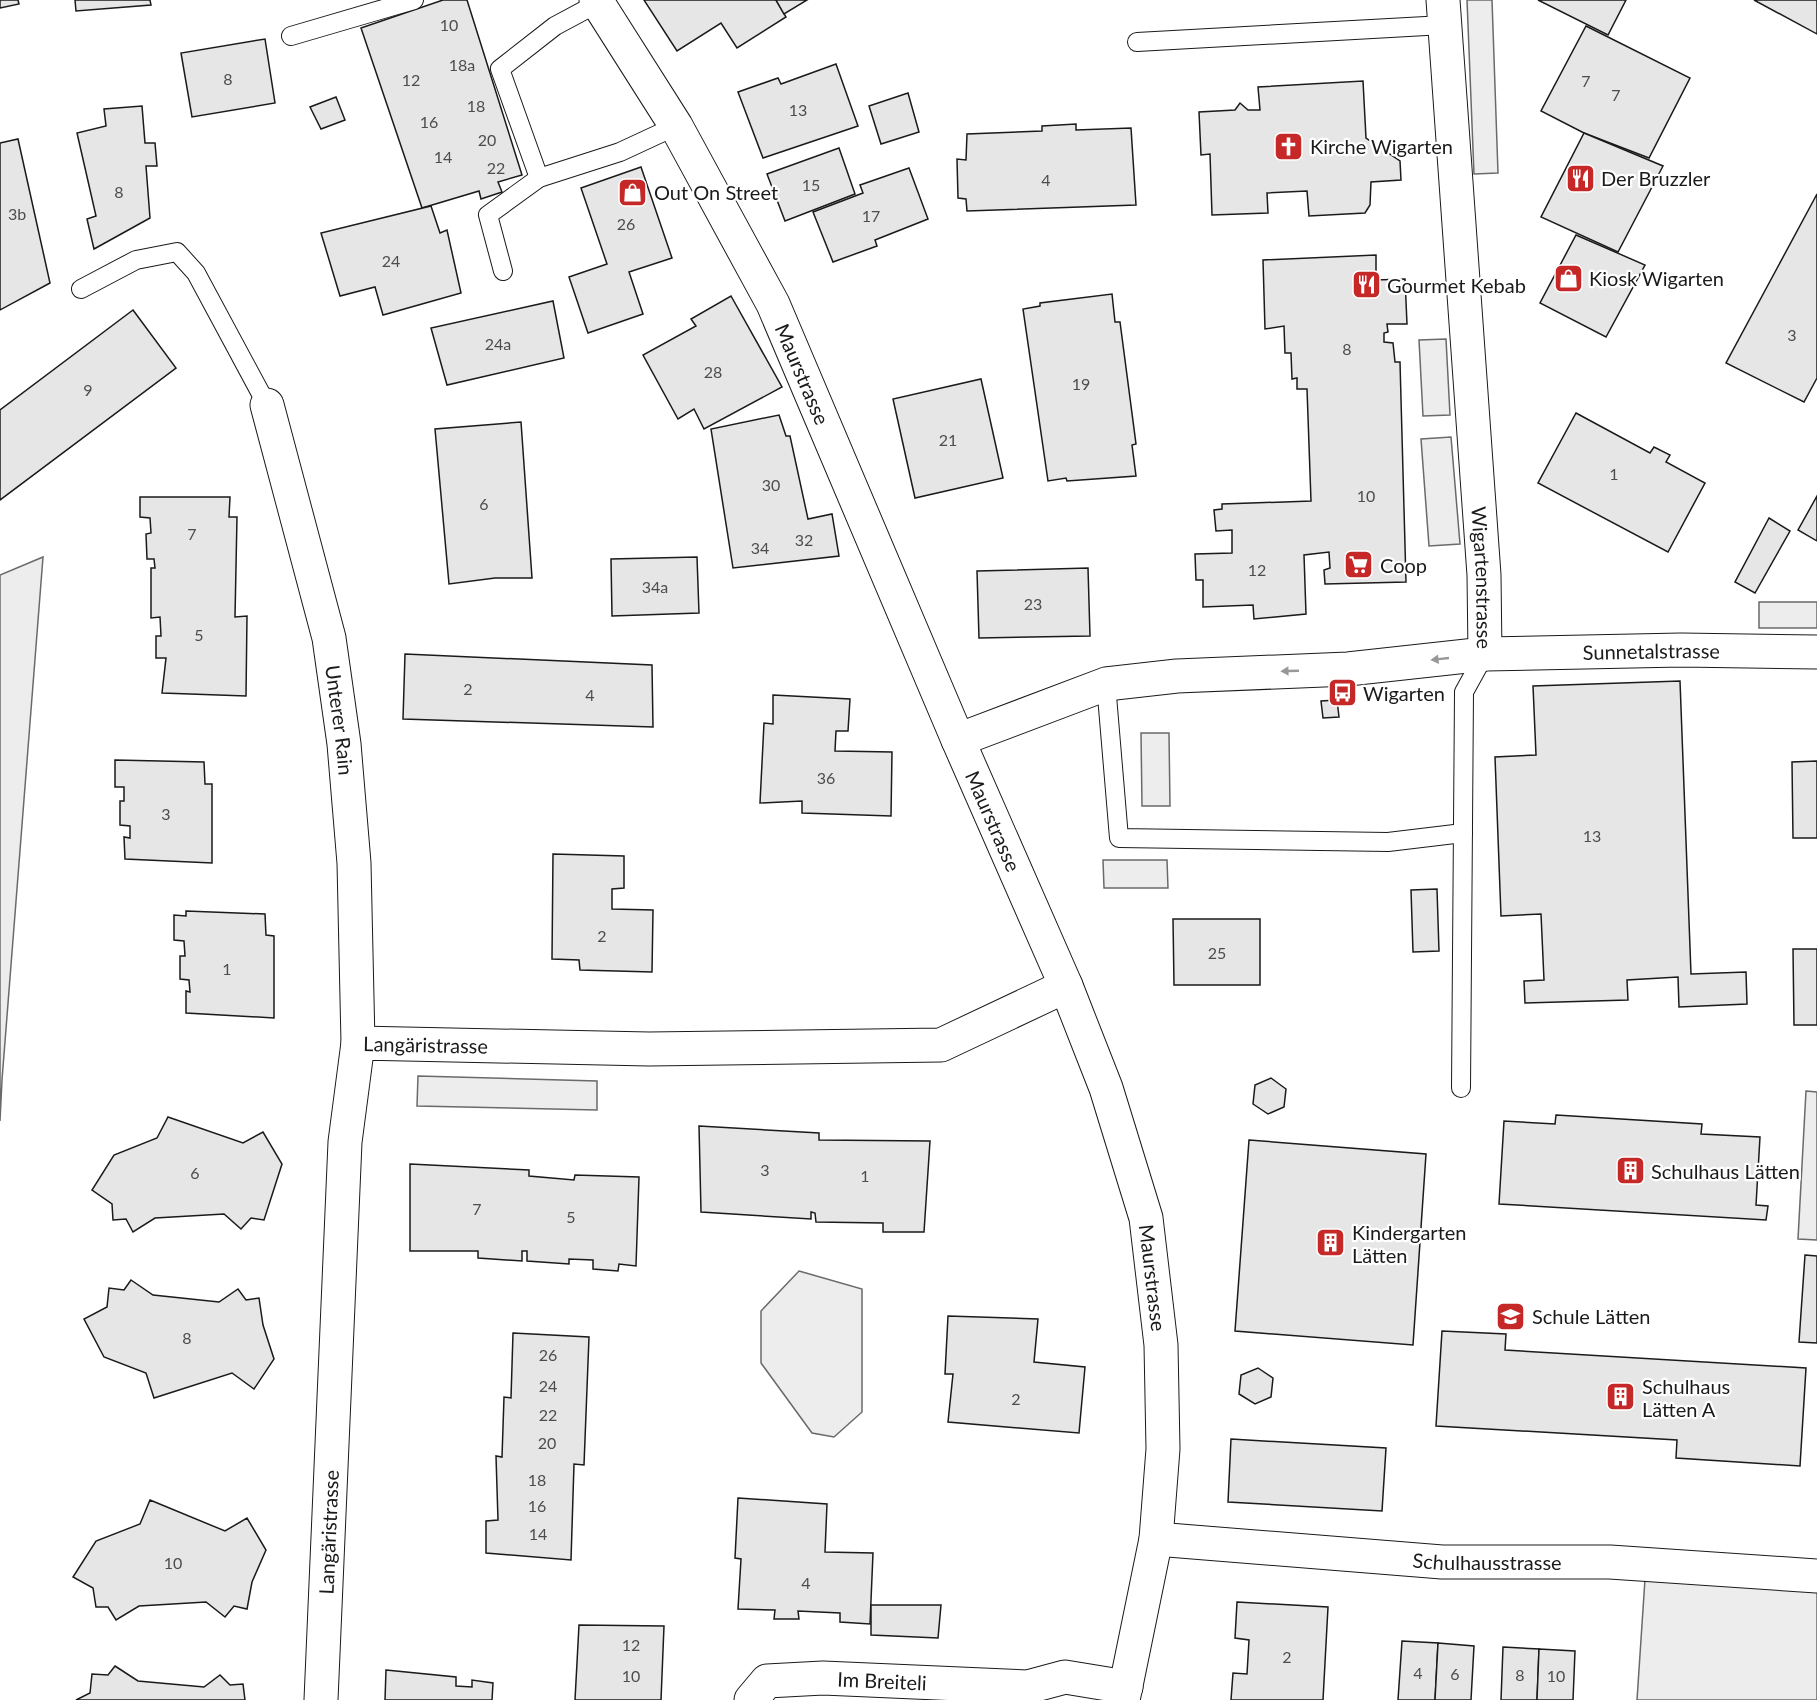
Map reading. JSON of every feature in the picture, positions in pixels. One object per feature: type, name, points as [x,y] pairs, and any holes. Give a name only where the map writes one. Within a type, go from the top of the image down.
[{"type":"street","name":"Maurstrasse","points":[[597,1],[676,126],[773,304],[958,740],[1066,986],[1106,1088],[1146,1218],[1161,1345],[1163,1449],[1156,1539],[1124,1693]]},
{"type":"street","name":"Wigartenstrasse","points":[[958,740],[1106,684],[1178,676],[1348,669],[1485,654],[1484,575],[1444,12]]},
{"type":"street","name":"Unterer Rain","points":[[267,405],[329,638],[344,744],[354,863],[358,1043]]},
{"type":"street","name":"Sunnetalstrasse","points":[[1485,654],[1681,650],[1817,652]]},
{"type":"street","name":"Langäristrasse","points":[[321,1700],[345,1142],[358,1043],[649,1049],[941,1045],[1066,986]]},
{"type":"street","name":"Schulhausstrasse","points":[[1156,1539],[1442,1562],[1610,1562],[1817,1576]]},
{"type":"street","name":"Im Breiteli","points":[[751,1700],[767,1681],[823,1678],[1028,1687],[1065,1677],[1124,1693]]},
{"type":"lane","points":[[291,36],[414,0]]},
{"type":"lane","points":[[539,178],[500,69],[555,26],[597,1]]},
{"type":"lane","points":[[1137,42],[1444,12]]},
{"type":"lane","points":[[503,271],[488,215],[539,178],[620,152],[676,126]]},
{"type":"lane","points":[[81,290],[136,260],[177,252],[196,273],[267,405]]},
{"type":"lane","points":[[1461,1088],[1464,692],[1485,654]]},
{"type":"lane","points":[[1106,684],[1119,838],[1388,842],[1463,833]]},
{"type":"shaded area","points":[[1467,0],[1492,0],[1498,173],[1474,174]]},
{"type":"shaded area","points":[[1446,339],[1450,415],[1423,416],[1419,340]]},
{"type":"shaded area","points":[[1451,437],[1460,544],[1429,546],[1421,439]]},
{"type":"shaded area","points":[[43,557],[2,1080],[0,1121],[0,575]]},
{"type":"shaded area","points":[[1759,602],[1817,602],[1817,628],[1759,628]]},
{"type":"shaded area","points":[[1141,733],[1169,733],[1170,806],[1142,806]]},
{"type":"shaded area","points":[[1103,860],[1167,860],[1168,888],[1104,888]]},
{"type":"shaded area","points":[[418,1076],[597,1081],[597,1110],[417,1106]]},
{"type":"shaded area","points":[[1806,1091],[1817,1092],[1817,1240],[1798,1239]]},
{"type":"shaded area","points":[[799,1271],[862,1289],[862,1412],[834,1437],[812,1433],[761,1363],[761,1311]]},
{"type":"shaded area","points":[[1645,1579],[1817,1591],[1817,1700],[1637,1700]]},
{"type":"building","points":[[0,0],[18,0],[19,4],[0,8]]},
{"type":"building","points":[[75,0],[150,0],[151,5],[76,11]]},
{"type":"building","points":[[443,0],[467,0],[522,175],[498,182],[502,192],[481,199],[479,191],[422,208],[361,28]]},
{"type":"building","points":[[644,0],[776,0],[786,17],[737,48],[721,23],[677,51]]},
{"type":"building","points":[[776,0],[807,0],[784,14]]},
{"type":"building","points":[[1538,0],[1626,0],[1608,35]]},
{"type":"building","points":[[1754,0],[1817,0],[1817,34]]},
{"type":"building","points":[[1586,26],[1690,78],[1649,158],[1584,133],[1541,111]]},
{"type":"building","points":[[265,39],[275,103],[192,117],[181,53]]},
{"type":"building","points":[[836,64],[858,126],[763,158],[738,92],[778,78],[781,84]]},
{"type":"building","name":"Kirche Wigarten","points":[[1363,81],[1366,138],[1400,161],[1401,180],[1371,182],[1370,205],[1365,213],[1309,216],[1307,191],[1267,193],[1268,213],[1212,215],[1210,154],[1201,155],[1199,112],[1235,110],[1240,103],[1248,110],[1260,110],[1258,87]]},
{"type":"building","points":[[908,93],[919,132],[881,144],[869,106]]},
{"type":"building","points":[[336,97],[345,120],[321,129],[310,107]]},
{"type":"building","points":[[142,106],[145,143],[155,143],[157,166],[146,166],[150,218],[94,249],[87,219],[96,216],[77,133],[106,126],[104,109]]},
{"type":"building","points":[[1076,124],[1076,130],[1131,128],[1136,205],[967,211],[966,199],[958,198],[957,159],[966,160],[967,134],[1042,131],[1042,126]]},
{"type":"building","points":[[1584,133],[1663,166],[1618,252],[1541,217]]},
{"type":"building","points":[[18,139],[50,283],[0,310],[0,143]]},
{"type":"building","points":[[839,148],[855,194],[785,221],[767,174]]},
{"type":"building","points":[[641,167],[672,258],[629,272],[643,314],[588,333],[569,277],[607,264],[581,188]]},
{"type":"building","points":[[909,168],[928,219],[875,240],[877,246],[833,262],[813,212],[863,193],[860,185]]},
{"type":"building","points":[[1817,194],[1817,378],[1804,402],[1726,363]]},
{"type":"building","points":[[431,206],[440,233],[447,230],[461,293],[383,315],[375,287],[340,296],[321,233]]},
{"type":"building","points":[[1576,235],[1645,265],[1606,337],[1540,303]]},
{"type":"building","points":[[1376,255],[1376,280],[1405,279],[1407,324],[1387,324],[1388,332],[1384,333],[1384,342],[1393,343],[1395,362],[1400,362],[1406,582],[1325,584],[1324,570],[1330,568],[1329,552],[1304,555],[1306,614],[1254,619],[1253,605],[1203,607],[1203,580],[1196,580],[1195,554],[1232,553],[1232,530],[1216,531],[1214,510],[1222,509],[1222,504],[1311,501],[1307,389],[1297,389],[1297,378],[1292,379],[1291,353],[1285,353],[1284,326],[1265,329],[1263,260]]},
{"type":"building","points":[[1112,294],[1115,322],[1120,322],[1136,444],[1132,445],[1136,476],[1067,481],[1066,478],[1048,481],[1023,309],[1040,306],[1040,303]]},
{"type":"building","points":[[731,296],[782,387],[704,429],[694,409],[678,419],[643,355],[696,326],[691,319]]},
{"type":"building","points":[[553,301],[564,358],[447,385],[431,328]]},
{"type":"building","points":[[133,310],[176,368],[0,500],[0,410]]},
{"type":"building","points":[[981,379],[1003,478],[915,498],[893,399]]},
{"type":"building","points":[[1576,413],[1650,453],[1654,447],[1670,455],[1666,462],[1705,483],[1668,552],[1538,483]]},
{"type":"building","points":[[779,415],[786,436],[790,436],[808,519],[832,514],[839,556],[733,568],[711,429]]},
{"type":"building","points":[[521,422],[532,578],[495,578],[449,584],[435,429]]},
{"type":"building","points":[[1817,496],[1817,541],[1798,530]]},
{"type":"building","points":[[140,497],[230,497],[229,517],[237,517],[235,617],[247,616],[246,696],[162,693],[166,658],[156,658],[156,636],[161,636],[160,617],[151,618],[151,568],[155,568],[154,559],[147,559],[146,534],[151,533],[150,518],[140,517]]},
{"type":"building","points":[[1769,518],[1790,531],[1755,593],[1735,582]]},
{"type":"building","points":[[697,557],[699,613],[612,616],[611,559]]},
{"type":"building","points":[[1088,568],[1090,636],[979,638],[977,571]]},
{"type":"building","points":[[405,654],[652,665],[653,727],[403,719]]},
{"type":"building","points":[[1680,681],[1691,974],[1746,972],[1747,1004],[1679,1007],[1678,977],[1627,980],[1628,1000],[1525,1003],[1524,981],[1544,980],[1541,914],[1501,916],[1495,757],[1536,755],[1533,686]]},
{"type":"building","points":[[773,695],[850,699],[848,731],[836,731],[835,751],[892,752],[891,816],[802,813],[802,801],[760,803],[764,723],[773,724]]},
{"type":"building","points":[[1337,700],[1339,717],[1323,718],[1321,701]]},
{"type":"building","points":[[115,760],[204,762],[205,784],[212,784],[212,863],[125,859],[124,837],[130,838],[130,826],[120,825],[120,801],[124,801],[124,787],[115,787]]},
{"type":"building","points":[[1817,761],[1817,838],[1793,838],[1792,762]]},
{"type":"building","points":[[553,854],[624,856],[624,888],[612,889],[612,909],[653,910],[652,972],[580,970],[579,960],[552,959]]},
{"type":"building","points":[[1437,889],[1439,951],[1413,952],[1411,890]]},
{"type":"building","points":[[186,911],[265,914],[266,935],[274,936],[274,1018],[186,1013],[186,991],[190,992],[189,980],[180,979],[180,956],[185,956],[184,941],[174,940],[174,915],[186,916]]},
{"type":"building","points":[[1173,919],[1260,919],[1260,985],[1174,985]]},
{"type":"building","points":[[1793,949],[1817,949],[1817,1025],[1794,1025]]},
{"type":"building","points":[[1271,1078],[1286,1089],[1284,1107],[1268,1114],[1253,1104],[1255,1085]]},
{"type":"building","name":"Schulhaus Lätten","points":[[1556,1115],[1702,1124],[1701,1134],[1760,1137],[1756,1205],[1768,1206],[1766,1220],[1499,1204],[1504,1121],[1555,1124]]},
{"type":"building","points":[[168,1117],[243,1143],[263,1132],[282,1164],[264,1220],[251,1218],[241,1229],[224,1214],[155,1218],[133,1232],[126,1219],[113,1220],[112,1204],[92,1190],[114,1155],[157,1138]]},
{"type":"building","points":[[699,1126],[819,1133],[819,1140],[930,1141],[924,1232],[883,1232],[883,1223],[816,1222],[815,1213],[811,1212],[811,1219],[701,1212]]},
{"type":"building","name":"Kindergarten Lätten","points":[[1249,1140],[1426,1154],[1413,1345],[1235,1331]]},
{"type":"building","points":[[410,1164],[529,1170],[529,1176],[574,1180],[575,1175],[639,1177],[636,1266],[619,1264],[618,1271],[593,1269],[593,1260],[569,1259],[569,1264],[527,1261],[527,1251],[522,1251],[522,1261],[478,1258],[478,1251],[410,1251]]},
{"type":"building","points":[[1805,1255],[1817,1256],[1817,1343],[1799,1342]]},
{"type":"building","points":[[131,1280],[153,1295],[219,1302],[238,1289],[246,1300],[259,1298],[263,1325],[274,1359],[254,1389],[232,1373],[154,1398],[146,1373],[104,1357],[84,1319],[107,1307],[109,1288],[124,1290]]},
{"type":"building","points":[[948,1316],[1038,1319],[1034,1362],[1085,1367],[1079,1433],[948,1422],[953,1374],[945,1374]]},
{"type":"building","name":"Schulhaus Lätten A","points":[[1442,1331],[1506,1334],[1505,1350],[1806,1368],[1800,1466],[1676,1458],[1677,1440],[1436,1426]]},
{"type":"building","points":[[513,1333],[589,1337],[584,1465],[574,1464],[571,1560],[486,1553],[486,1521],[498,1520],[496,1456],[502,1457],[504,1397],[511,1398]]},
{"type":"building","points":[[1258,1368],[1273,1378],[1271,1397],[1255,1404],[1239,1394],[1241,1375]]},
{"type":"building","points":[[1231,1439],[1386,1448],[1382,1511],[1228,1502]]},
{"type":"building","points":[[738,1498],[827,1504],[825,1552],[873,1553],[870,1624],[840,1622],[840,1613],[798,1611],[799,1619],[774,1619],[775,1610],[738,1609],[741,1559],[735,1558]]},
{"type":"building","points":[[150,1500],[225,1531],[247,1518],[266,1550],[252,1582],[247,1609],[234,1606],[225,1617],[206,1602],[139,1606],[116,1620],[108,1607],[96,1607],[93,1588],[73,1577],[96,1541],[140,1524]]},
{"type":"building","points":[[1237,1602],[1328,1607],[1323,1700],[1231,1700],[1233,1673],[1247,1674],[1249,1640],[1235,1638]]},
{"type":"building","points":[[871,1605],[941,1605],[938,1638],[871,1635]]},
{"type":"building","points":[[579,1625],[664,1626],[661,1700],[575,1700]]},
{"type":"building","points":[[1402,1641],[1438,1643],[1435,1700],[1398,1700]]},
{"type":"building","points":[[1438,1643],[1474,1646],[1471,1700],[1435,1700]]},
{"type":"building","points":[[1503,1647],[1539,1649],[1537,1700],[1501,1700]]},
{"type":"building","points":[[1539,1649],[1575,1651],[1573,1700],[1537,1700]]},
{"type":"building","points":[[115,1666],[138,1681],[204,1687],[220,1675],[230,1685],[243,1684],[245,1700],[76,1700],[90,1693],[92,1674],[108,1675]]},
{"type":"building","points":[[386,1670],[456,1677],[456,1686],[472,1687],[472,1680],[493,1683],[492,1700],[385,1700]]},
{"type":"place","name":"Kirche Wigarten","points":[[1289,146]]},
{"type":"place","name":"Der Bruzzler","points":[[1580,178]]},
{"type":"place","name":"Out On Street","points":[[633,192]]},
{"type":"place","name":"Kiosk Wigarten","points":[[1568,278]]},
{"type":"place","name":"Gourmet Kebab","points":[[1366,285]]},
{"type":"place","name":"Coop","points":[[1359,565]]},
{"type":"place","name":"Wigarten","points":[[1342,693]]},
{"type":"place","name":"Schulhaus Lätten","points":[[1630,1171]]},
{"type":"place","name":"Kindergarten Lätten","points":[[1331,1243]]},
{"type":"place","name":"Schule Lätten","points":[[1511,1316]]},
{"type":"place","name":"Schulhaus Lätten A","points":[[1621,1397]]}]
